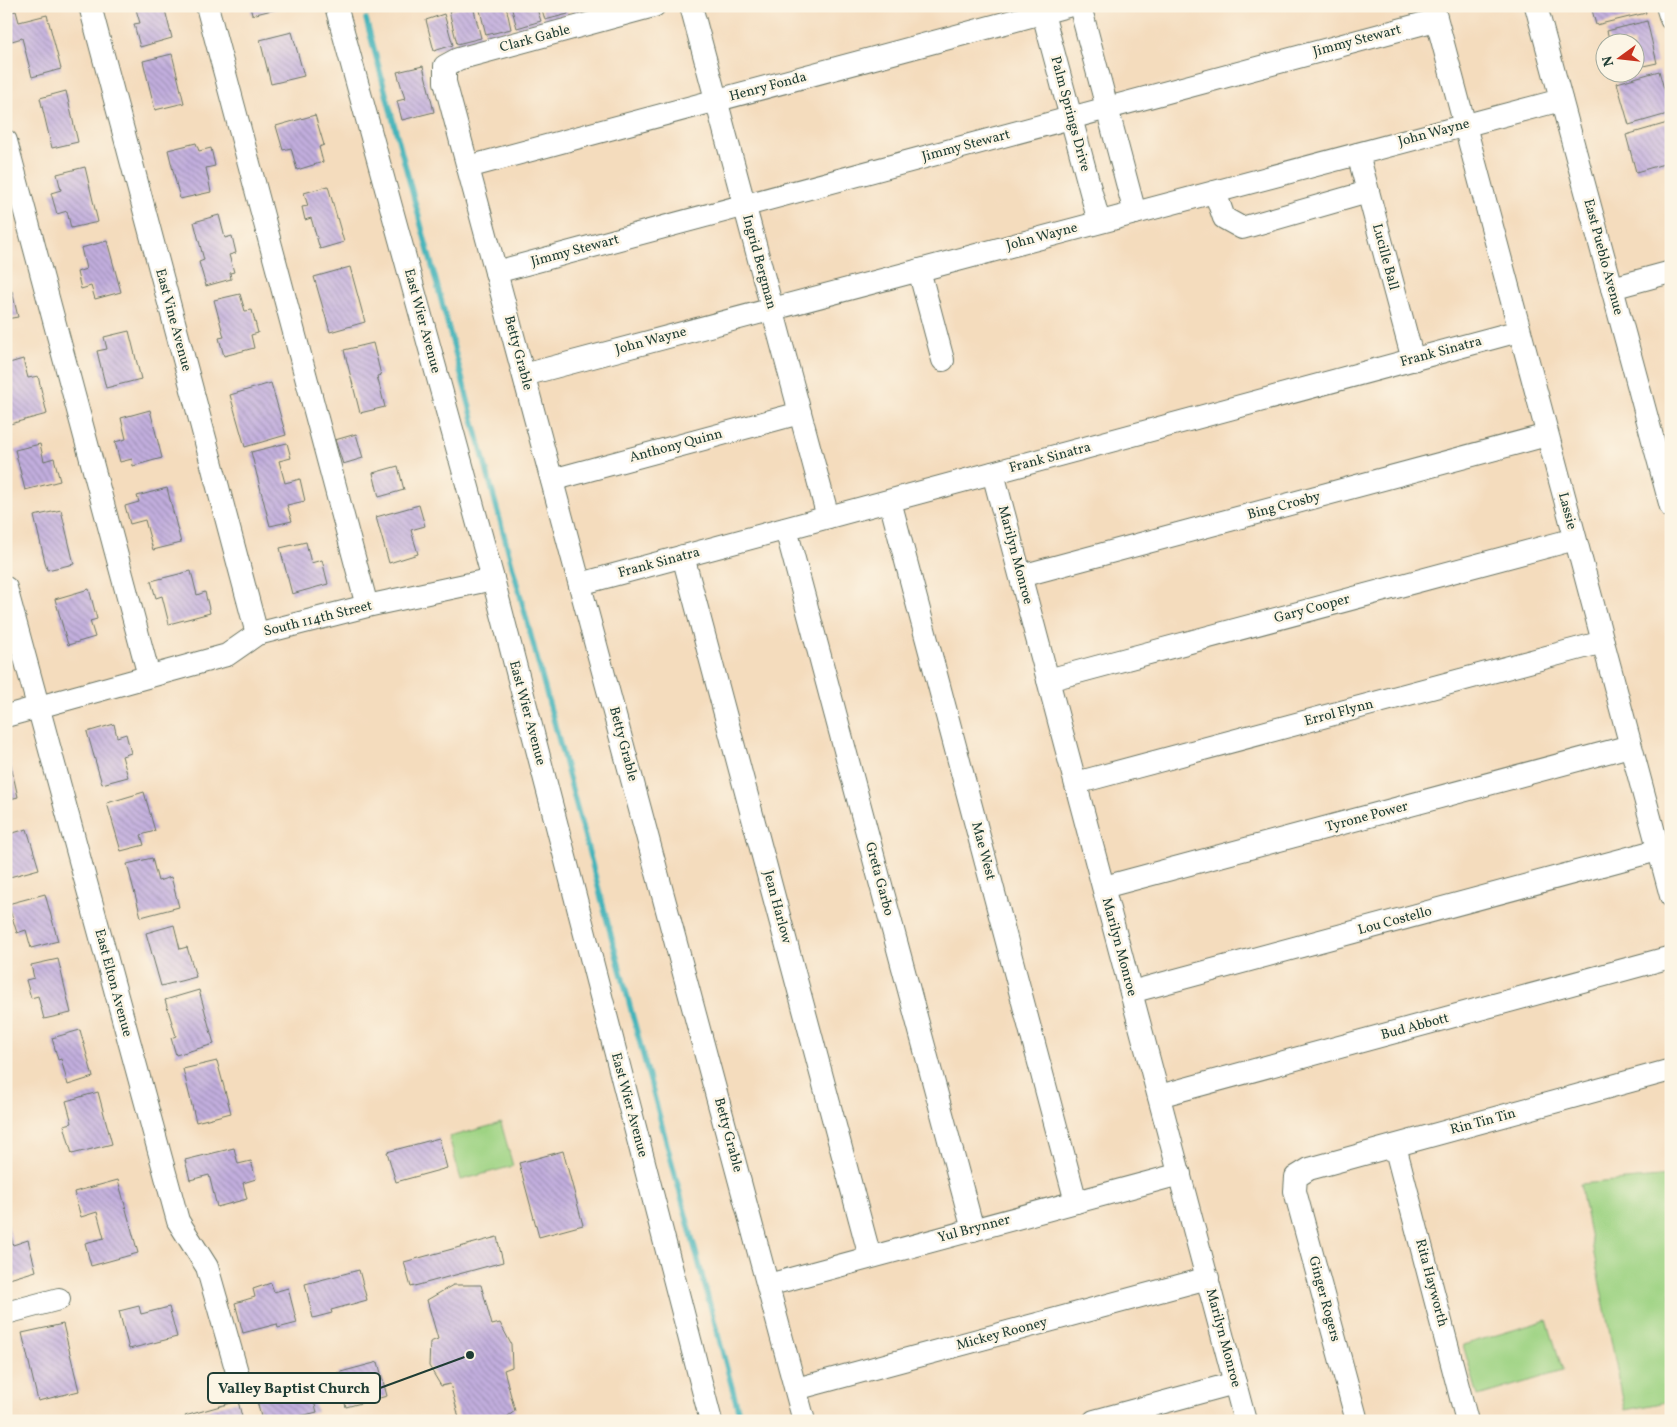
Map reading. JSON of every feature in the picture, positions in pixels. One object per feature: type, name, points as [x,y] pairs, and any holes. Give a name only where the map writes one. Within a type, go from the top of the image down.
[{"type":"street","name":"East Vine Avenue","points":[[90,6],[257,634]]},
{"type":"street","points":[[207,6],[367,606]]},
{"type":"street","name":"East Wier Avenue","points":[[336,6],[492,579],[711,1421]]},
{"type":"street","name":"Clark Gable","points":[[445,66],[458,59],[654,6]]},
{"type":"street","name":"Ingrid Bergman","points":[[691,6],[828,518]]},
{"type":"street","name":"Henry Fonda","points":[[468,167],[716,101],[1042,10],[1068,6]]},
{"type":"street","points":[[1080,6],[1135,213]]},
{"type":"street","name":"East Pueblo Avenue","points":[[1536,6],[1671,507]]},
{"type":"street","points":[[1667,6],[1671,19]]},
{"type":"street","name":"Palm Springs Drive","points":[[1042,10],[1099,222]]},
{"type":"street","name":"Jimmy Stewart","points":[[496,272],[1071,118],[1434,13]]},
{"type":"street","name":"Lassie","points":[[1434,13],[1671,896]]},
{"type":"street","name":"Betty Grable","points":[[445,66],[445,82],[804,1421]]},
{"type":"street","name":"John Wayne","points":[[524,375],[1561,100]]},
{"type":"street","points":[[6,141],[150,676]]},
{"type":"street","name":"Lucille Ball","points":[[1358,154],[1413,360]]},
{"type":"street","points":[[1215,192],[1224,218],[1242,228],[1368,192]]},
{"type":"street","points":[[920,270],[943,360]]},
{"type":"street","points":[[1612,288],[1671,272]]},
{"type":"street","name":"Frank Sinatra","points":[[580,584],[1519,331]]},
{"type":"street","name":"Anthony Quinn","points":[[552,480],[800,413]]},
{"type":"street","name":"Bing Crosby","points":[[1021,576],[1547,435]]},
{"type":"street","name":"Marilyn Monroe","points":[[993,473],[1245,1421]]},
{"type":"street","name":"Mae West","points":[[890,501],[1076,1202]]},
{"type":"street","name":"Greta Garbo","points":[[786,529],[973,1230]]},
{"type":"street","name":"Gary Cooper","points":[[1048,680],[1575,539]]},
{"type":"street","name":"Jean Harlow","points":[[683,556],[870,1257]]},
{"type":"street","name":"South 114th Street","points":[[6,716],[227,655],[257,634],[367,606],[492,579]]},
{"type":"street","name":"East Elton Avenue","points":[[6,588],[178,1221],[207,1267],[237,1372]]},
{"type":"street","name":"Errol Flynn","points":[[1076,783],[1603,642]]},
{"type":"street","name":"Tyrone Power","points":[[1104,888],[1630,746]]},
{"type":"street","name":"Lou Costello","points":[[1131,992],[1658,850]]},
{"type":"street","name":"Bud Abbott","points":[[1159,1096],[1671,957]]},
{"type":"street","name":"Rin Tin Tin","points":[[1296,1177],[1309,1169],[1671,1070]]},
{"type":"street","name":"Rita Hayworth","points":[[1395,1146],[1468,1421]]},
{"type":"street","name":"Yul Brynner","points":[[768,1285],[1180,1174]]},
{"type":"street","name":"Ginger Rogers","points":[[1296,1177],[1295,1191],[1357,1421]]},
{"type":"street","name":"Mickey Rooney","points":[[796,1389],[1208,1278]]},
{"type":"street","points":[[6,1313],[59,1299]]},
{"type":"street","points":[[1094,1421],[1235,1383]]},
{"type":"green space","points":[[501,1123],[513,1166],[461,1180],[449,1137]]},
{"type":"green space","points":[[1671,1176],[1671,1401],[1625,1410],[1580,1184]]},
{"type":"green space","points":[[1547,1320],[1563,1371],[1478,1396],[1463,1345]]},
{"type":"building","points":[[135,6],[164,6],[172,38],[140,47],[134,24],[140,23]]},
{"type":"building","points":[[250,6],[279,6],[280,8],[252,15]]},
{"type":"building","points":[[473,6],[481,38],[457,44],[449,11]]},
{"type":"building","points":[[479,6],[506,6],[511,29],[486,35]]},
{"type":"building","points":[[511,6],[536,6],[541,21],[517,28]]},
{"type":"building","points":[[541,6],[566,6],[568,14],[545,20]]},
{"type":"building","points":[[572,6],[596,6],[596,7],[574,13]]},
{"type":"building","points":[[1591,6],[1644,6],[1646,13],[1596,25]]},
{"type":"building","points":[[16,11],[19,22],[47,15],[61,69],[32,77],[22,38],[12,41],[6,23],[6,13]]},
{"type":"building","points":[[444,14],[453,45],[434,51],[426,20]]},
{"type":"building","points":[[1647,21],[1657,63],[1644,66],[1644,32],[1607,31]]},
{"type":"building","points":[[292,32],[304,76],[271,84],[260,40]]},
{"type":"building","points":[[172,54],[184,103],[155,110],[143,61]]},
{"type":"building","points":[[423,66],[434,112],[402,120],[397,101],[405,99],[397,72]]},
{"type":"building","points":[[1659,71],[1671,113],[1629,125],[1617,83],[1644,82],[1644,75]]},
{"type":"building","points":[[66,91],[78,142],[52,148],[40,98]]},
{"type":"building","points":[[315,115],[324,145],[319,147],[323,162],[297,170],[291,148],[283,150],[276,126]]},
{"type":"building","points":[[1671,122],[1671,162],[1636,172],[1626,135]]},
{"type":"building","points":[[196,143],[199,151],[211,148],[215,166],[206,168],[211,192],[180,199],[168,150]]},
{"type":"building","points":[[85,167],[98,222],[71,228],[67,211],[57,214],[51,193],[61,190],[57,174]]},
{"type":"building","points":[[328,186],[344,242],[320,249],[311,218],[305,220],[302,207],[308,206],[304,193]]},
{"type":"building","points":[[219,215],[225,238],[232,236],[236,253],[229,255],[234,272],[230,273],[231,279],[206,286],[199,262],[204,260],[194,222]]},
{"type":"building","points":[[107,241],[121,292],[95,299],[91,286],[81,289],[77,272],[86,269],[81,248]]},
{"type":"building","points":[[350,267],[365,322],[330,332],[314,277]]},
{"type":"building","points":[[12,291],[18,317],[6,319],[6,292]]},
{"type":"building","points":[[240,294],[245,311],[252,310],[258,333],[251,335],[254,348],[224,356],[219,338],[224,337],[214,300]]},
{"type":"building","points":[[129,331],[141,379],[106,388],[97,351],[107,349],[104,337]]},
{"type":"building","points":[[373,343],[381,375],[377,376],[385,407],[360,413],[344,350]]},
{"type":"building","points":[[23,359],[28,378],[38,376],[47,414],[6,425],[6,364]]},
{"type":"building","points":[[271,383],[286,435],[245,447],[230,395]]},
{"type":"building","points":[[150,410],[162,458],[133,466],[132,459],[120,462],[115,442],[126,439],[121,418]]},
{"type":"building","points":[[356,434],[363,458],[343,464],[335,440]]},
{"type":"building","points":[[287,443],[291,458],[279,461],[285,483],[300,479],[305,501],[287,505],[292,521],[270,526],[251,452]]},
{"type":"building","points":[[40,444],[44,461],[54,458],[60,481],[25,490],[15,450]]},
{"type":"building","points":[[398,466],[404,490],[379,497],[373,473]]},
{"type":"building","points":[[167,488],[181,543],[153,550],[145,520],[130,524],[125,506],[139,502],[137,496]]},
{"type":"building","points":[[419,505],[425,526],[411,530],[418,554],[389,563],[376,517]]},
{"type":"building","points":[[61,510],[74,564],[47,570],[34,516]]},
{"type":"building","points":[[306,542],[311,563],[322,560],[328,584],[292,594],[280,548]]},
{"type":"building","points":[[191,571],[197,595],[205,592],[210,613],[169,624],[162,596],[156,598],[151,581]]},
{"type":"building","points":[[89,589],[97,619],[90,621],[95,637],[68,645],[55,599]]},
{"type":"building","points":[[114,724],[117,737],[126,734],[131,753],[122,756],[128,777],[102,784],[87,732]]},
{"type":"building","points":[[9,757],[18,797],[6,800],[6,758]]},
{"type":"building","points":[[144,792],[155,831],[141,835],[144,845],[121,851],[107,803]]},
{"type":"building","points":[[27,829],[39,869],[6,878],[6,835]]},
{"type":"building","points":[[152,858],[158,881],[171,877],[179,907],[141,917],[127,864]]},
{"type":"building","points":[[45,894],[58,941],[31,948],[26,930],[17,933],[8,904]]},
{"type":"building","points":[[174,925],[180,949],[187,947],[196,977],[161,986],[146,933]]},
{"type":"building","points":[[58,959],[71,1013],[44,1019],[38,996],[31,998],[26,980],[34,978],[31,965]]},
{"type":"building","points":[[199,990],[214,1044],[176,1055],[171,1038],[176,1036],[165,1000]]},
{"type":"building","points":[[80,1030],[93,1077],[68,1085],[61,1059],[58,1060],[52,1038]]},
{"type":"building","points":[[217,1061],[231,1113],[196,1122],[183,1069]]},
{"type":"building","points":[[98,1092],[112,1144],[72,1154],[64,1125],[72,1123],[66,1101]]},
{"type":"building","points":[[439,1138],[447,1168],[396,1182],[387,1152]]},
{"type":"building","points":[[234,1148],[238,1164],[251,1161],[256,1179],[243,1183],[247,1199],[217,1207],[209,1175],[190,1180],[185,1160]]},
{"type":"building","points":[[563,1151],[583,1225],[539,1237],[519,1163]]},
{"type":"building","points":[[118,1180],[138,1253],[91,1266],[85,1243],[104,1238],[97,1212],[81,1217],[74,1192]]},
{"type":"building","points":[[8,1225],[13,1245],[28,1240],[36,1271],[6,1280],[6,1226]]},
{"type":"building","points":[[497,1237],[503,1262],[411,1287],[404,1262]]},
{"type":"building","points":[[359,1270],[367,1300],[331,1310],[332,1313],[313,1318],[305,1284]]},
{"type":"building","points":[[271,1283],[274,1292],[288,1288],[297,1323],[278,1328],[277,1324],[243,1333],[235,1303],[255,1297],[253,1289]]},
{"type":"building","points":[[453,1285],[481,1285],[492,1325],[500,1323],[511,1344],[512,1367],[504,1370],[515,1411],[501,1421],[460,1421],[450,1384],[441,1386],[429,1366],[430,1342],[438,1339],[427,1300]]},
{"type":"building","points":[[139,1306],[141,1314],[169,1307],[177,1337],[129,1349],[119,1311]]},
{"type":"building","points":[[63,1324],[79,1391],[38,1401],[22,1333]]},
{"type":"building","points":[[378,1362],[387,1396],[346,1407],[337,1373]]},
{"type":"building","points":[[308,1380],[317,1412],[293,1418],[294,1421],[262,1421],[255,1393]]},
{"type":"building","points":[[238,1401],[243,1421],[187,1421],[185,1416]]},
{"type":"waterway","points":[[366,19],[741,1421]]},
{"type":"place","name":"Valley Baptist Church","points":[[470,1355]]}]
